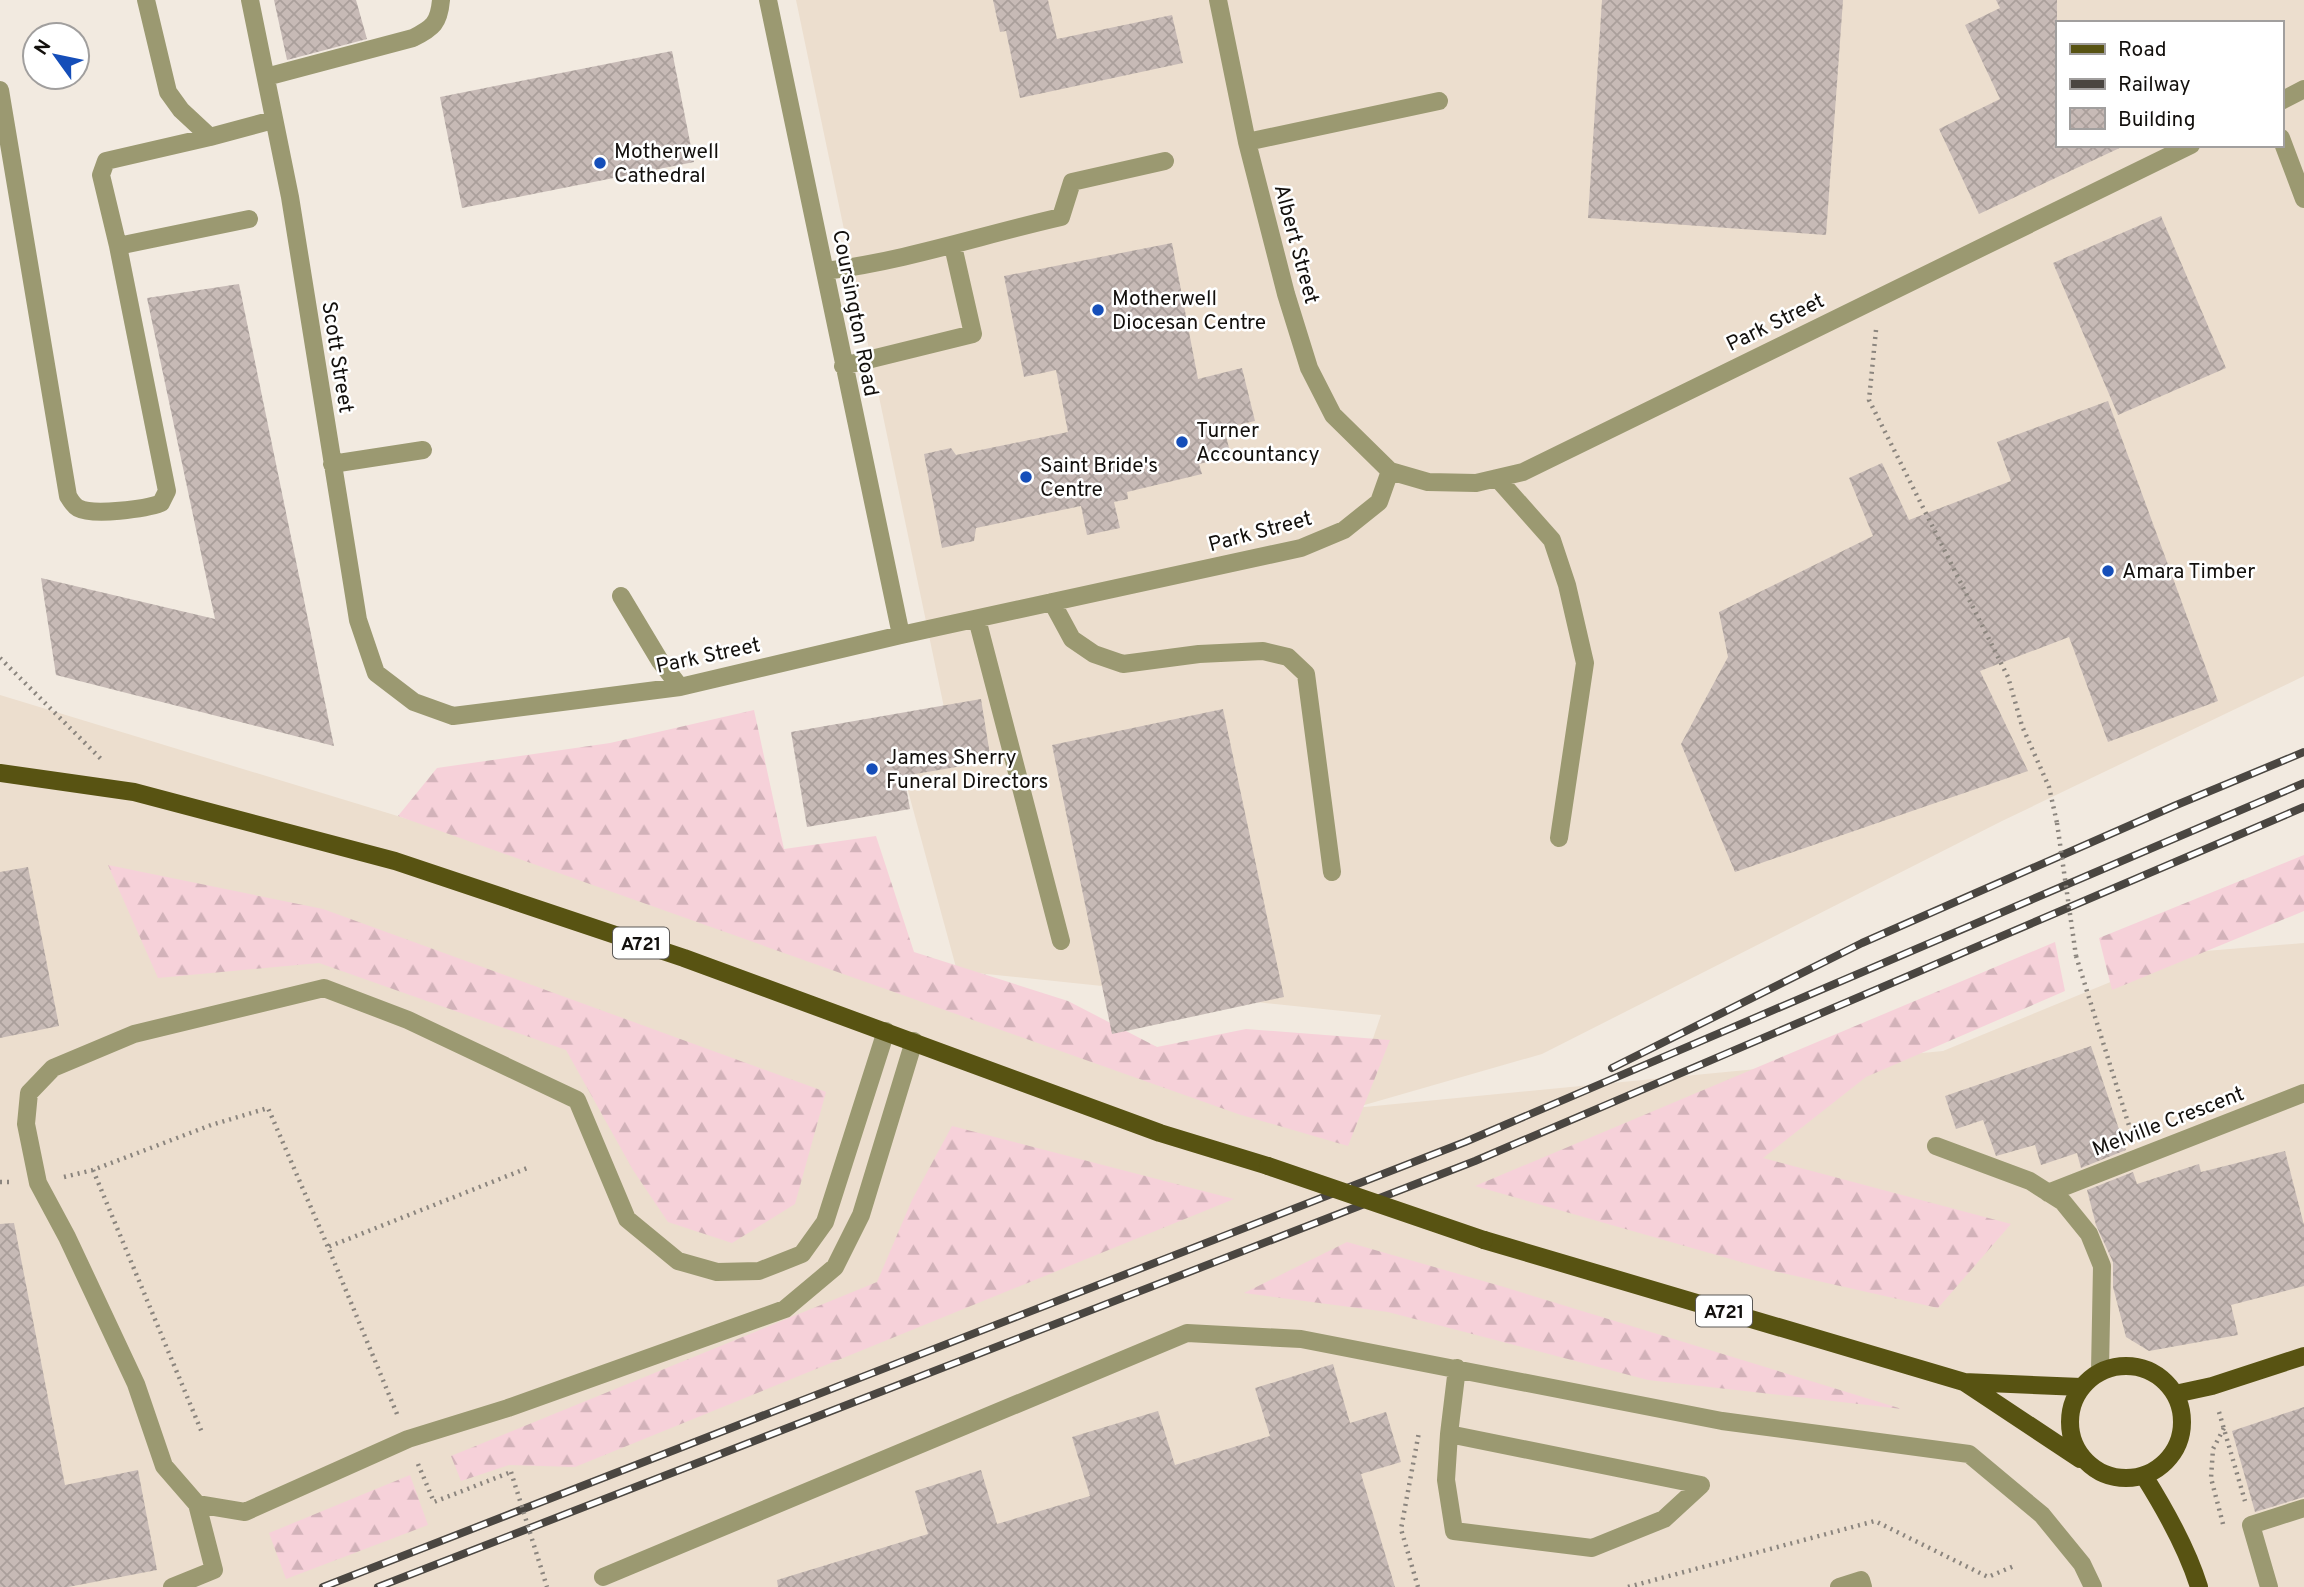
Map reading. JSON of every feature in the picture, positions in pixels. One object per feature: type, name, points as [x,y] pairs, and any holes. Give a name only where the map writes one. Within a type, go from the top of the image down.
[{"type":"main road","name":"A721","points":[[0,773],[134,792],[395,861],[684,958],[1160,1133],[1268,1166],[1484,1240],[1964,1382],[2081,1387]]},
{"type":"main road","points":[[2175,1394],[2212,1386],[2304,1356]]},
{"type":"main road","points":[[2083,1461],[2072,1441],[2068,1421],[2081,1387],[2100,1371],[2119,1366],[2139,1366],[2167,1383],[2175,1394],[2182,1413],[2182,1430],[2176,1449],[2164,1465],[2144,1476],[2163,1506],[2194,1569],[2199,1587]]},
{"type":"main road","name":"A721","points":[[1964,1382],[2099,1473],[2124,1479],[2144,1476]]},
{"type":"street","points":[[146,0],[168,92],[181,110],[210,137]]},
{"type":"street","name":"Scott Street","points":[[250,0],[290,197],[358,620],[376,673],[414,702]]},
{"type":"street","points":[[266,77],[413,38],[430,30],[440,15],[441,0]]},
{"type":"street","name":"Coursington Road","points":[[768,0],[901,635]]},
{"type":"street","name":"Albert Street","points":[[1218,0],[1247,142],[1286,294],[1309,368],[1334,415],[1390,471]]},
{"type":"street","points":[[2283,100],[2304,89]]},
{"type":"street","points":[[0,90],[68,496],[75,507],[86,511],[150,508],[161,503],[167,491],[118,246],[101,175],[106,161],[273,120]]},
{"type":"street","points":[[1247,142],[1439,101]]},
{"type":"street","points":[[2283,143],[2304,199]]},
{"type":"street","name":"Park Street","points":[[414,702],[453,716],[681,687],[901,635],[1301,548],[1344,530],[1379,502],[1390,471],[1428,482],[1476,483],[1524,472],[2187,147]]},
{"type":"street","points":[[825,271],[953,246],[1007,229],[1061,217],[1072,182],[1165,161]]},
{"type":"street","points":[[118,246],[249,219]]},
{"type":"street","points":[[843,366],[974,334],[953,246]]},
{"type":"street","points":[[332,464],[423,450]]},
{"type":"street","points":[[1497,478],[1552,540],[1567,585],[1586,663],[1559,838]]},
{"type":"street","points":[[621,596],[660,661],[681,687]]},
{"type":"street","points":[[1052,603],[1072,639],[1094,653],[1123,664],[1199,654],[1263,651],[1288,657],[1306,674],[1332,872]]},
{"type":"street","points":[[977,619],[1061,941]]},
{"type":"street","points":[[172,1587],[214,1570],[197,1504],[164,1466],[136,1384],[67,1237],[38,1183],[26,1124],[29,1093],[53,1069],[134,1034],[324,988],[408,1020],[577,1100],[626,1219],[678,1261],[717,1272],[759,1271],[802,1254],[825,1222],[886,1031]]},
{"type":"street","points":[[197,1504],[245,1512],[408,1439],[508,1408],[785,1309],[835,1267],[856,1225],[914,1041]]},
{"type":"street","name":"Melville Crescent","points":[[2048,1193],[2304,1093]]},
{"type":"street","points":[[1936,1146],[2030,1181],[2063,1202],[2089,1234],[2102,1266],[2100,1371]]},
{"type":"street","points":[[603,1577],[1187,1333],[1301,1339],[1721,1421],[1969,1454],[2042,1515],[2082,1564],[2093,1587]]},
{"type":"street","points":[[1449,1434],[1701,1485],[1664,1519],[1592,1548],[1454,1531],[1446,1480],[1449,1434],[1457,1368]]},
{"type":"street","points":[[2269,1587],[2252,1525],[2304,1508]]},
{"type":"street","points":[[1839,1587],[1862,1583]]},
{"type":"path","points":[[1879,296],[1869,400],[2008,677],[2022,726],[2049,787],[2076,956],[2139,1156]]},
{"type":"path","points":[[0,658],[134,792]]},
{"type":"path","points":[[0,1182],[38,1183],[93,1170],[211,1125],[268,1108],[434,1502],[511,1472],[547,1587]]},
{"type":"path","points":[[328,1247],[530,1167]]},
{"type":"path","points":[[93,1170],[203,1435]]},
{"type":"path","points":[[2212,1386],[2252,1525]]},
{"type":"path","points":[[1418,1587],[1401,1529],[1420,1425]]},
{"type":"path","points":[[2218,1509],[2211,1478],[2213,1449],[2224,1428]]},
{"type":"path","points":[[1628,1587],[1875,1521],[1988,1577],[2014,1566]]},
{"type":"shaded area","points":[[796,0],[2304,0],[2304,676],[2002,821],[1542,1054],[1354,1108],[1943,1051],[2181,953],[2304,943],[2304,1587],[0,1587],[0,695],[1157,1047],[1349,1109],[1381,1015],[957,971],[904,776],[955,760]]},
{"type":"green space","points":[[754,710],[784,849],[876,836],[914,952],[1068,1001],[1157,1047],[1246,1029],[1390,1040],[1348,1146],[1238,1114],[398,816],[437,768],[610,743]]},
{"type":"green space","points":[[2304,855],[2304,911],[2112,990],[2099,938]]},
{"type":"green space","points":[[108,865],[323,909],[826,1092],[795,1204],[732,1243],[668,1222],[633,1170],[566,1050],[319,963],[158,978]]},
{"type":"green space","points":[[2055,942],[2065,991],[1866,1077],[1763,1158],[2011,1224],[1938,1308],[1769,1270],[1475,1186]]},
{"type":"green space","points":[[952,1126],[1234,1199],[575,1467],[509,1465],[461,1481],[451,1456],[877,1282],[912,1200]]},
{"type":"green space","points":[[1347,1242],[1504,1287],[1902,1409],[1648,1380],[1388,1312],[1244,1293]]},
{"type":"green space","points":[[410,1475],[428,1525],[286,1579],[269,1533]]},
{"type":"building","points":[[274,0],[356,0],[367,39],[287,60]]},
{"type":"building","points":[[993,0],[1048,0],[1057,39],[1172,15],[1183,63],[1020,98],[1006,31],[1000,32]]},
{"type":"building","points":[[1602,0],[1843,0],[1826,235],[1588,218]]},
{"type":"building","points":[[1996,0],[2057,0],[2056,147],[2122,147],[1979,214],[1939,129],[2000,99],[1965,25],[2000,8]]},
{"type":"building","points":[[672,51],[694,162],[462,208],[440,97]]},
{"type":"building","points":[[2161,216],[2226,368],[2118,415],[2053,263]]},
{"type":"building","points":[[1172,243],[1198,379],[1242,368],[1255,421],[1224,428],[1231,456],[1199,464],[1202,474],[1127,492],[1128,499],[1114,502],[1120,528],[1087,535],[1081,506],[976,528],[974,541],[942,548],[924,454],[951,448],[956,455],[1068,432],[1056,370],[1024,377],[1004,276]]},
{"type":"building","points":[[239,284],[334,746],[56,675],[41,578],[215,619],[147,298]]},
{"type":"building","points":[[2108,401],[2218,701],[2108,742],[2069,637],[1980,671],[2028,771],[1735,872],[1681,744],[1728,657],[1719,612],[1873,536],[1849,478],[1882,463],[1909,520],[2011,481],[1997,442]]},
{"type":"building","name":"James Sherry Funeral Directors","points":[[981,699],[991,761],[904,776],[910,809],[807,827],[791,732]]},
{"type":"building","points":[[1223,709],[1284,997],[1112,1034],[1052,745]]},
{"type":"building","points":[[28,867],[59,1026],[0,1038],[0,872]]},
{"type":"building","points":[[2091,1046],[2126,1150],[2081,1168],[2077,1153],[2041,1165],[2035,1145],[1996,1156],[1983,1120],[1956,1129],[1945,1096]]},
{"type":"building","points":[[2285,1151],[2304,1225],[2304,1286],[2231,1305],[2238,1335],[2149,1351],[2126,1337],[2113,1287],[2113,1262],[2096,1225],[2087,1190],[2133,1172],[2137,1184],[2199,1164],[2201,1172]]},
{"type":"building","points":[[14,1223],[65,1485],[138,1470],[157,1570],[68,1587],[0,1587],[0,1224]]},
{"type":"building","points":[[1333,1364],[1350,1423],[1386,1412],[1401,1462],[1361,1474],[1395,1587],[778,1587],[777,1580],[928,1534],[915,1491],[981,1470],[997,1524],[1090,1496],[1072,1437],[1158,1411],[1175,1465],[1270,1436],[1255,1388]]},
{"type":"building","points":[[2304,1407],[2304,1497],[2255,1512],[2232,1431]]},
{"type":"railway","points":[[1612,1068],[1862,943],[2304,752]]},
{"type":"railway","points":[[323,1587],[1465,1142],[2304,783]]},
{"type":"railway","points":[[378,1587],[1475,1161],[2304,807]]},
{"type":"place","name":"Motherwell Cathedral","points":[[600,163]]},
{"type":"place","name":"Motherwell Diocesan Centre","points":[[1098,310]]},
{"type":"place","name":"Turner Accountancy","points":[[1182,442]]},
{"type":"place","name":"Saint Bride's Centre","points":[[1026,477]]},
{"type":"place","name":"Amara Timber","points":[[2108,571]]},
{"type":"place","name":"James Sherry Funeral Directors","points":[[872,769]]}]
